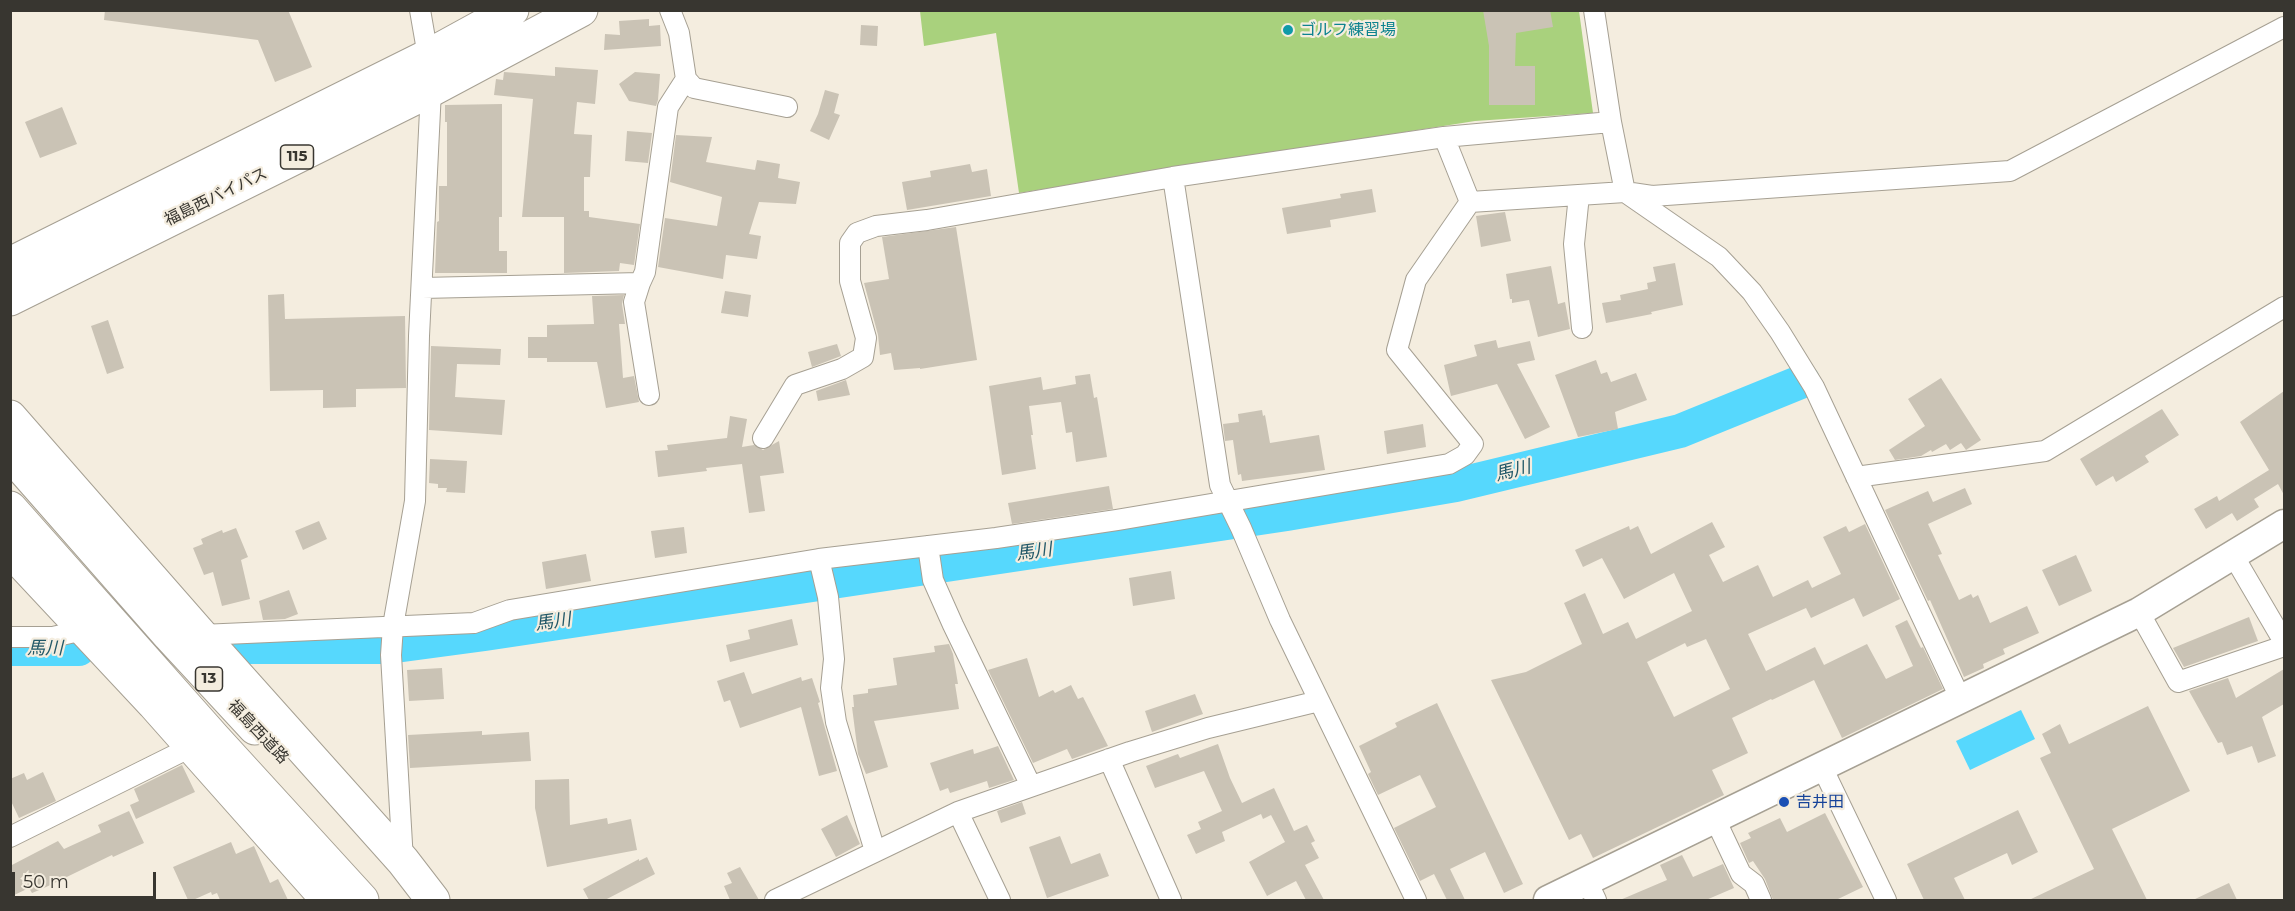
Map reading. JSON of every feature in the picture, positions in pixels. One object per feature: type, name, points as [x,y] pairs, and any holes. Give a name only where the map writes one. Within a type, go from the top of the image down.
[{"type":"highway","name":"福島西バイパス","points":[[10,264],[428,56],[512,10]]},
{"type":"highway","name":"福島西バイパス","points":[[10,300],[431,90],[580,10]]},
{"type":"highway","points":[[10,417],[403,861],[433,900]]},
{"type":"highway","name":"福島西道路","points":[[10,454],[169,635],[411,900]]},
{"type":"highway","name":"13","points":[[10,508],[362,900]]},
{"type":"highway","points":[[10,550],[328,900]]},
{"type":"street","points":[[403,861],[392,640],[415,501],[431,90],[420,10]]},
{"type":"street","points":[[670,10],[679,33],[686,79],[694,88],[786,107]]},
{"type":"street","points":[[1594,10],[1611,122],[1625,192],[1719,258],[1752,292],[1780,332],[1814,387],[1961,700]]},
{"type":"street","points":[[1470,202],[1625,192],[1652,196],[2010,171],[2284,27]]},
{"type":"street","points":[[649,394],[634,302],[645,272],[668,107],[686,79]]},
{"type":"street","points":[[763,438],[795,385],[842,369],[863,357],[866,338],[855,300],[849,260],[850,243],[856,233],[876,226],[927,220],[1173,177],[1444,137],[1611,122]]},
{"type":"street","points":[[1444,137],[1470,202]]},
{"type":"street","points":[[1173,177],[1220,485],[1280,620],[1416,900]]},
{"type":"street","points":[[1579,195],[1574,244],[1582,328]]},
{"type":"street","points":[[201,634],[392,640],[474,623],[510,610],[821,565],[929,553],[996,538],[1230,506],[1449,464],[1465,455],[1473,444],[1397,350],[1416,280],[1470,202]]},
{"type":"street","points":[[422,288],[640,283]]},
{"type":"street","points":[[1856,477],[2046,451],[2284,307]]},
{"type":"street","points":[[1548,900],[1592,891],[1715,819],[2139,612],[2284,524]]},
{"type":"street","points":[[929,553],[933,580],[1031,786]]},
{"type":"street","points":[[2139,612],[2178,682],[2284,644],[2233,555]]},
{"type":"street","points":[[821,565],[828,597],[834,659],[831,688],[836,722],[875,851]]},
{"type":"street","points":[[10,637],[53,637],[84,630]]},
{"type":"street","points":[[775,900],[958,812],[1109,759],[1208,728],[1319,701]]},
{"type":"street","points":[[10,837],[191,747]]},
{"type":"street","points":[[1109,759],[1171,900]]},
{"type":"street","points":[[1822,767],[1886,900]]},
{"type":"street","points":[[958,812],[1000,900]]},
{"type":"street","points":[[1715,819],[1741,874],[1754,884],[1761,900]]},
{"type":"green space","points":[[920,11],[1579,11],[1593,113],[1475,121],[1019,193],[996,33],[924,46]]},
{"type":"water","points":[[2021,710],[2035,739],[1970,770],[1956,741]]},
{"type":"building","points":[[105,10],[288,10],[312,67],[275,82],[258,40],[104,20]]},
{"type":"building","points":[[1483,10],[1550,10],[1553,27],[1516,33],[1515,66],[1535,66],[1535,105],[1489,105],[1489,46]]},
{"type":"building","points":[[649,19],[649,26],[660,25],[661,46],[604,50],[605,34],[620,35],[619,21]]},
{"type":"building","points":[[861,25],[878,26],[877,46],[860,45]]},
{"type":"building","points":[[555,67],[598,70],[595,104],[577,102],[574,134],[592,135],[590,177],[584,177],[584,211],[589,211],[589,217],[640,224],[634,265],[620,263],[619,271],[564,273],[564,217],[522,217],[533,99],[494,95],[496,79],[503,80],[504,72],[555,76]]},
{"type":"building","points":[[635,72],[660,74],[656,106],[629,101],[619,84]]},
{"type":"building","points":[[825,90],[839,94],[834,113],[840,115],[829,140],[810,131]]},
{"type":"building","points":[[502,104],[502,217],[499,217],[499,251],[507,251],[507,273],[435,273],[439,186],[447,186],[445,105]]},
{"type":"building","points":[[62,107],[77,144],[40,158],[25,122]]},
{"type":"building","points":[[627,131],[652,133],[648,163],[625,161]]},
{"type":"building","points":[[676,135],[712,137],[706,162],[755,170],[757,160],[780,164],[778,178],[800,182],[796,204],[759,202],[749,234],[761,236],[757,259],[726,255],[723,279],[658,267],[665,218],[717,226],[722,197],[670,182]]},
{"type":"building","points":[[970,164],[972,172],[987,169],[991,196],[907,210],[902,182],[931,177],[930,171]]},
{"type":"building","points":[[1372,189],[1376,212],[1330,220],[1331,227],[1287,234],[1282,208],[1341,198],[1340,194]]},
{"type":"building","points":[[1505,212],[1511,241],[1481,247],[1476,216]]},
{"type":"building","points":[[956,227],[977,360],[920,369],[894,370],[891,353],[880,355],[878,335],[864,283],[889,279],[882,237]]},
{"type":"building","points":[[1675,263],[1683,305],[1606,323],[1602,303],[1621,300],[1620,295],[1648,289],[1647,283],[1656,281],[1653,267]]},
{"type":"building","points":[[1551,266],[1558,304],[1565,302],[1570,329],[1538,337],[1529,300],[1512,303],[1506,274]]},
{"type":"building","points":[[725,291],[751,295],[748,317],[721,313]]},
{"type":"building","points":[[284,294],[285,319],[405,316],[406,388],[356,389],[356,407],[323,408],[323,390],[270,391],[268,295]]},
{"type":"building","points":[[624,295],[622,304],[625,324],[619,324],[623,378],[634,376],[639,402],[606,408],[597,362],[547,362],[547,358],[528,358],[528,337],[547,337],[547,325],[594,324],[592,296]]},
{"type":"building","points":[[108,320],[124,368],[107,374],[91,326]]},
{"type":"building","points":[[1496,340],[1498,348],[1530,341],[1535,360],[1517,364],[1550,427],[1525,439],[1497,384],[1451,396],[1444,365],[1477,356],[1474,345]]},
{"type":"building","points":[[837,344],[841,356],[812,367],[808,352]]},
{"type":"building","points":[[431,346],[501,349],[500,365],[457,364],[455,397],[505,400],[502,435],[429,430]]},
{"type":"building","points":[[1596,360],[1601,374],[1607,372],[1611,382],[1636,373],[1647,400],[1615,412],[1618,429],[1578,437],[1555,375]]},
{"type":"building","points":[[1090,374],[1094,398],[1097,397],[1107,457],[1076,462],[1072,432],[1066,433],[1061,402],[1029,406],[1036,469],[1002,475],[989,386],[1041,377],[1043,390],[1076,384],[1075,376]]},
{"type":"building","points":[[1941,378],[1981,440],[1966,450],[1961,443],[1950,450],[1946,444],[1921,456],[1895,460],[1889,450],[1925,426],[1908,399]]},
{"type":"building","points":[[846,380],[850,395],[818,401],[816,391]]},
{"type":"building","points":[[2284,391],[2284,495],[2278,484],[2254,499],[2259,507],[2237,521],[2232,513],[2206,529],[2194,509],[2217,496],[2219,501],[2269,470],[2240,422]]},
{"type":"building","points":[[2162,409],[2179,435],[2145,456],[2149,462],[2116,482],[2113,476],[2096,486],[2080,459]]},
{"type":"building","points":[[1262,410],[1270,443],[1319,435],[1325,470],[1242,481],[1241,474],[1238,475],[1233,440],[1225,441],[1223,424],[1239,422],[1238,414]]},
{"type":"building","points":[[730,416],[747,419],[742,447],[754,445],[763,450],[779,441],[784,473],[760,476],[765,511],[749,513],[742,464],[658,477],[655,451],[668,450],[667,445],[727,438]]},
{"type":"building","points":[[1423,424],[1426,447],[1387,454],[1384,431]]},
{"type":"building","points":[[430,459],[467,461],[465,493],[446,492],[447,488],[438,488],[438,484],[429,483]]},
{"type":"building","points":[[1109,486],[1113,509],[1012,524],[1008,503]]},
{"type":"building","points":[[1965,488],[1972,504],[1928,524],[1942,554],[1938,555],[1959,600],[1971,594],[1973,598],[1978,595],[1990,623],[2027,606],[2039,633],[2003,649],[2005,654],[1983,664],[1984,668],[1964,677],[1930,600],[1928,601],[1885,510],[1928,491],[1933,502]]},
{"type":"building","points":[[319,521],[327,539],[303,550],[295,531]]},
{"type":"building","points":[[1712,522],[1725,547],[1709,555],[1723,582],[1758,565],[1773,597],[1808,580],[1812,588],[1841,574],[1823,537],[1846,526],[1849,532],[1865,524],[1900,599],[1863,617],[1854,598],[1811,618],[1806,608],[1748,634],[1766,671],[1815,647],[1824,665],[1867,644],[1886,679],[1913,666],[1895,626],[1907,620],[1943,689],[1842,738],[1814,680],[1771,699],[1732,718],[1748,753],[1712,770],[1724,795],[1593,858],[1581,834],[1569,840],[1491,680],[1526,672],[1582,644],[1564,603],[1585,593],[1603,634],[1628,622],[1636,639],[1692,611],[1674,573],[1624,599],[1602,558],[1583,567],[1575,550],[1629,526],[1630,530],[1638,526],[1651,554]],"holes":[[[1706,639],[1730,689],[1674,717],[1647,662],[1685,643],[1687,647]]]},
{"type":"building","points":[[684,527],[687,553],[655,558],[651,531]]},
{"type":"building","points":[[236,528],[248,557],[241,560],[250,599],[222,606],[213,572],[204,575],[193,548],[203,544],[201,539],[222,530],[223,533]]},
{"type":"building","points":[[586,554],[591,581],[546,589],[542,562]]},
{"type":"building","points":[[2076,555],[2092,591],[2059,606],[2042,570]]},
{"type":"building","points":[[1171,571],[1175,599],[1133,606],[1129,578]]},
{"type":"building","points":[[289,590],[298,614],[285,619],[263,620],[259,601]]},
{"type":"building","points":[[2249,617],[2258,641],[2184,667],[2173,648]]},
{"type":"building","points":[[792,619],[798,645],[730,662],[726,645],[750,639],[748,630]]},
{"type":"building","points":[[949,644],[958,684],[955,684],[959,709],[874,721],[888,767],[866,774],[858,754],[852,707],[854,707],[853,695],[868,693],[868,689],[897,685],[893,658],[935,652],[934,646]]},
{"type":"building","points":[[1027,658],[1039,697],[1053,690],[1055,693],[1071,685],[1078,699],[1083,697],[1108,746],[1072,759],[1067,749],[1033,763],[988,670]]},
{"type":"building","points":[[442,668],[444,699],[409,701],[407,670]]},
{"type":"building","points":[[2284,669],[2284,704],[2262,717],[2276,756],[2258,763],[2252,746],[2227,755],[2222,742],[2218,743],[2189,691],[2228,678],[2236,698]]},
{"type":"building","points":[[744,672],[752,694],[801,677],[802,681],[812,678],[837,771],[819,776],[801,707],[740,728],[730,700],[724,702],[717,681]]},
{"type":"building","points":[[1195,694],[1203,714],[1152,732],[1145,711]]},
{"type":"building","points":[[1437,703],[1523,884],[1504,893],[1485,852],[1450,869],[1465,900],[1447,900],[1434,874],[1420,881],[1394,828],[1436,807],[1420,775],[1378,795],[1368,774],[1371,772],[1359,746],[1397,727],[1395,723]]},
{"type":"building","points":[[2148,706],[2190,791],[2112,829],[2147,900],[2029,900],[2094,869],[2040,758],[2051,753],[2042,734],[2060,724],[2069,744]]},
{"type":"building","points":[[482,731],[482,735],[529,732],[531,761],[410,768],[408,735]]},
{"type":"building","points":[[1218,744],[1242,803],[1274,788],[1294,831],[1307,825],[1315,841],[1311,843],[1319,858],[1305,865],[1324,900],[1306,900],[1296,881],[1267,896],[1249,862],[1285,842],[1271,815],[1263,819],[1261,814],[1222,832],[1225,841],[1196,854],[1187,835],[1201,829],[1198,822],[1222,811],[1204,771],[1155,788],[1146,766],[1178,754],[1180,758]]},
{"type":"building","points":[[998,746],[1014,780],[989,788],[987,781],[950,793],[948,788],[940,791],[930,763],[973,749],[974,754]]},
{"type":"building","points":[[182,765],[195,792],[136,819],[130,805],[139,801],[134,789]]},
{"type":"building","points":[[43,772],[56,801],[19,818],[10,799],[10,779],[24,773],[27,780]]},
{"type":"building","points":[[569,779],[570,825],[607,818],[608,824],[631,819],[637,850],[547,867],[535,808],[535,780]]},
{"type":"building","points":[[1022,802],[1026,814],[1001,823],[997,811]]},
{"type":"building","points":[[2018,810],[2038,852],[2012,865],[2007,853],[1954,878],[1965,900],[1924,900],[1907,864]]},
{"type":"building","points":[[129,811],[144,843],[113,857],[112,855],[32,893],[29,888],[10,897],[10,866],[58,841],[64,849],[101,832],[98,825]]},
{"type":"building","points":[[1825,813],[1863,887],[1836,900],[1773,900],[1765,879],[1753,861],[1749,863],[1740,843],[1751,838],[1748,833],[1780,818],[1787,832]]},
{"type":"building","points":[[847,815],[860,844],[836,857],[821,829]]},
{"type":"building","points":[[1060,836],[1071,864],[1100,853],[1109,876],[1047,898],[1029,847]]},
{"type":"building","points":[[231,842],[236,854],[254,846],[270,883],[278,879],[288,900],[220,900],[217,893],[212,895],[211,892],[188,900],[173,867]]},
{"type":"building","points":[[1682,855],[1693,877],[1723,864],[1734,888],[1706,900],[1620,900],[1667,880],[1660,865]]},
{"type":"building","points":[[647,857],[655,874],[605,900],[589,900],[583,889]]},
{"type":"building","points":[[740,867],[759,900],[730,900],[724,886],[732,883],[727,873]]},
{"type":"building","points":[[2229,883],[2237,900],[2193,900]]},
{"type":"waterway","name":"馬川","points":[[250,647],[388,647],[1287,514],[1456,485],[1680,431],[1803,381]]},
{"type":"waterway","name":"馬川","points":[[10,649],[79,649]]},
{"type":"place","name":"ゴルフ練習場","points":[[1288,30]]},
{"type":"place","name":"吉井田","points":[[1784,802]]}]
